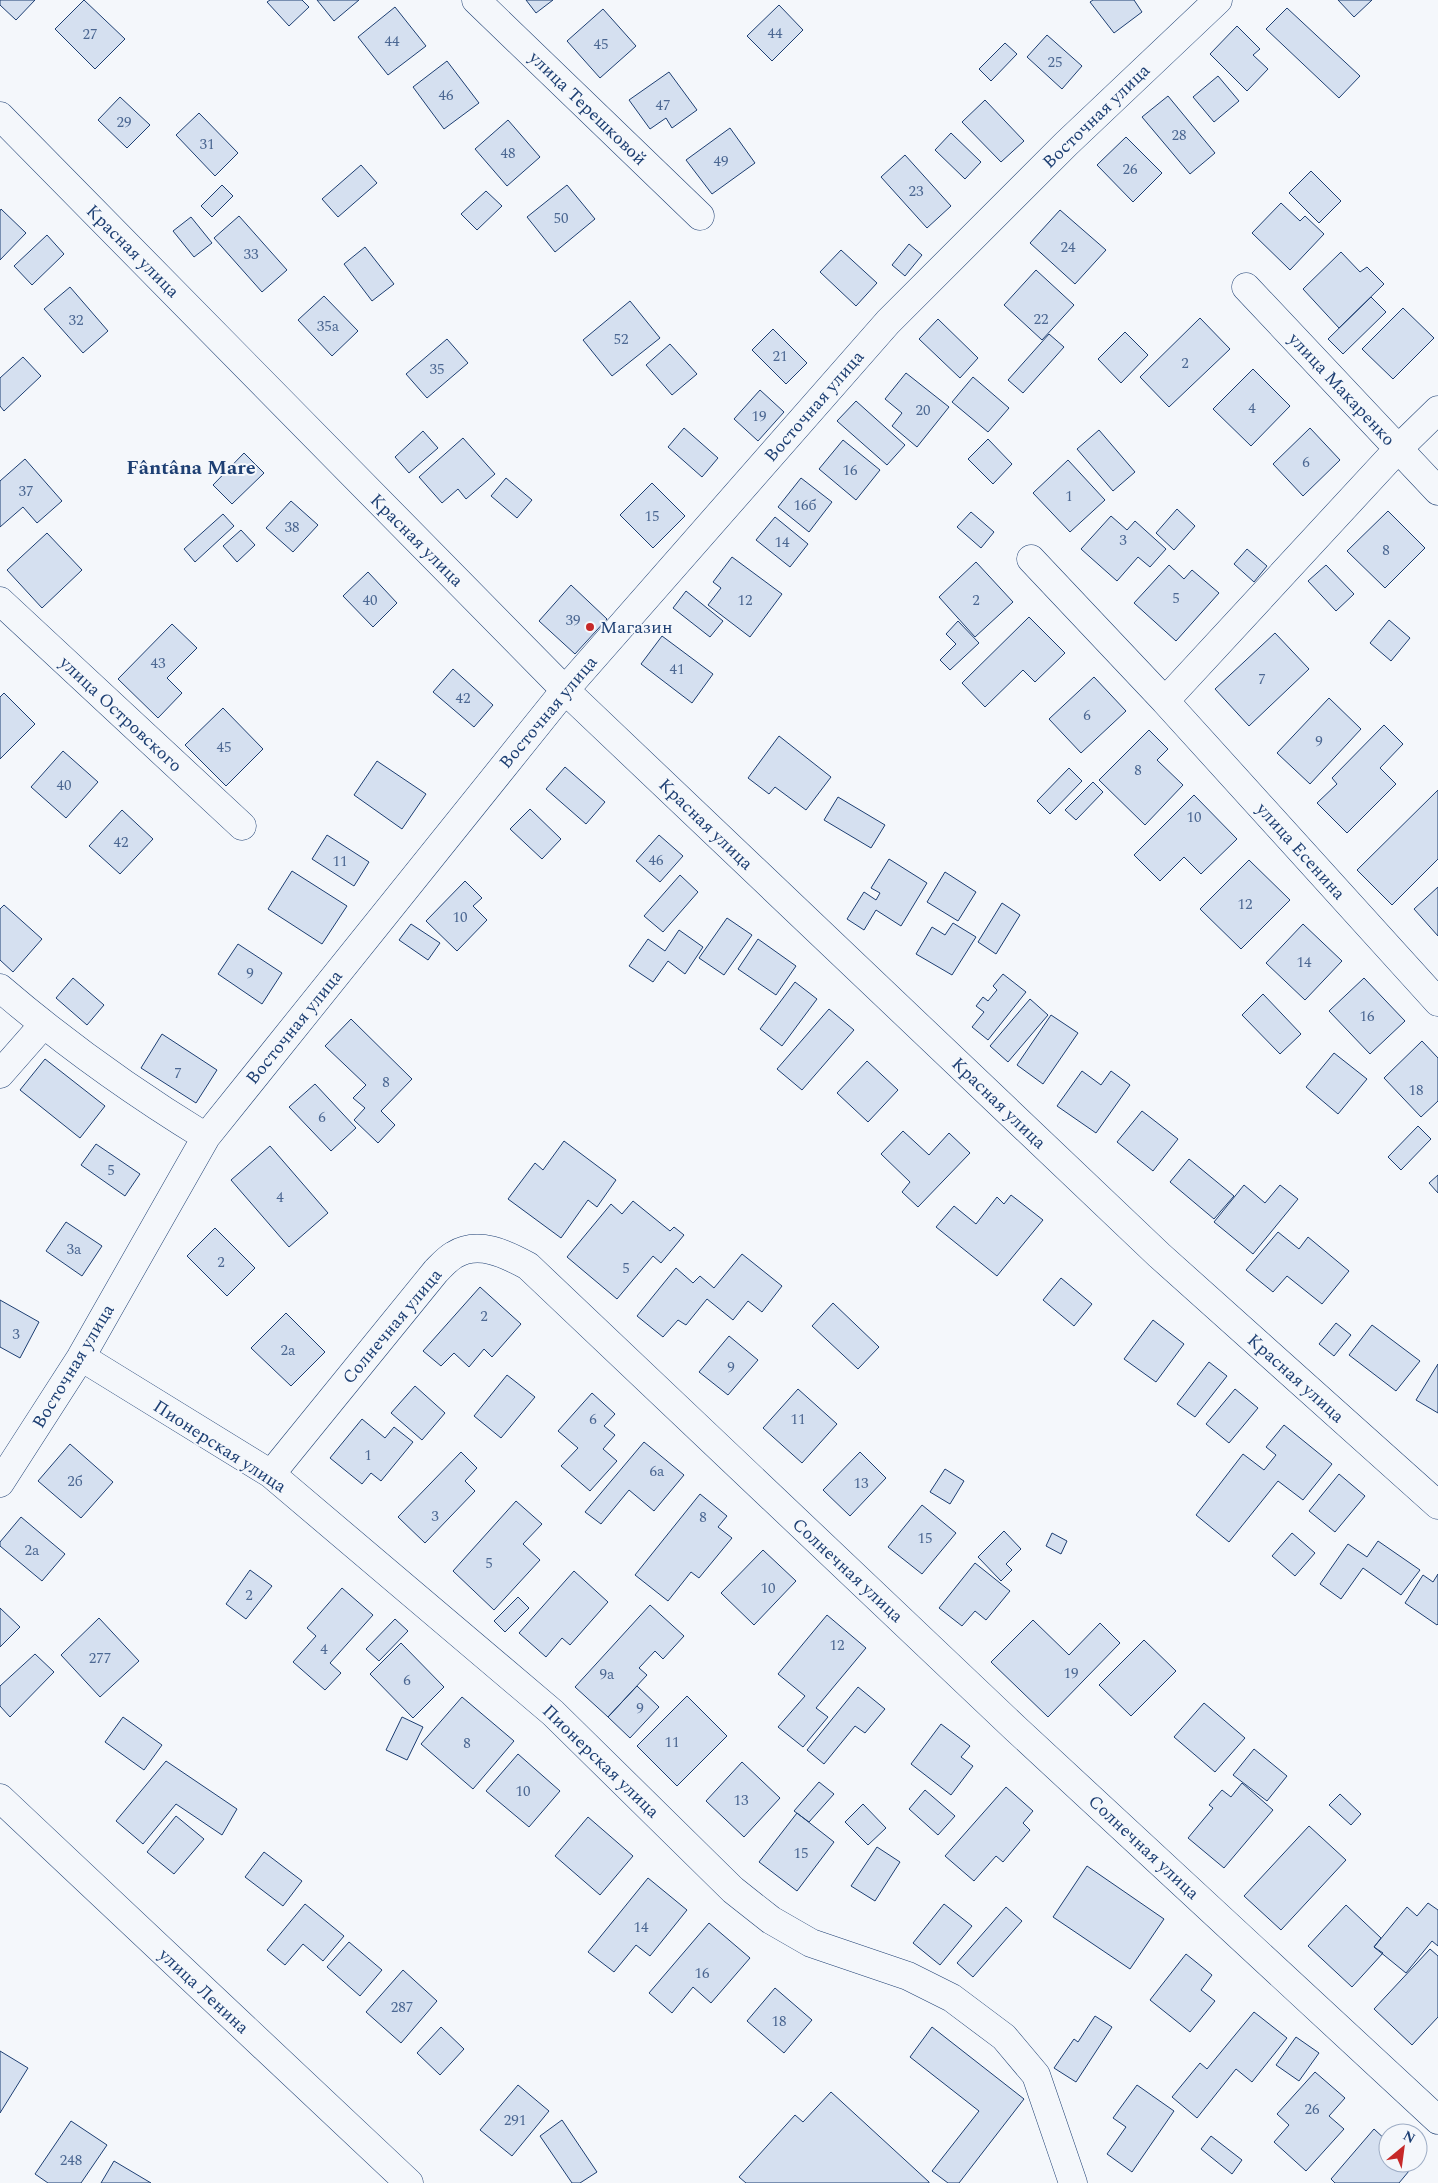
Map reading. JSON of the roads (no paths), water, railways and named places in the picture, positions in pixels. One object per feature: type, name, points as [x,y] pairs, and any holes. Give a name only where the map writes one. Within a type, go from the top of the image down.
[{"type":"street","name":"улица Терешковой","points":[[476,0],[700,216]]},
{"type":"street","name":"Восточная улица","points":[[0,1483],[81,1357],[206,1137],[565,690],[888,322],[1066,144],[1218,0]]},
{"type":"street","name":"Красная улица","points":[[0,116],[565,690],[1159,1255],[1438,1505]]},
{"type":"street","name":"улица Макаренко","points":[[1246,287],[1438,492]]},
{"type":"street","points":[[1165,701],[1398,449],[1438,410]]},
{"type":"street","name":"улица Есенина","points":[[1031,559],[1165,701],[1438,1002]]},
{"type":"street","name":"улица Островского","points":[[0,601],[242,826]]},
{"type":"street","points":[[0,988],[42,1025],[158,1108],[206,1137]]},
{"type":"street","points":[[0,1074],[42,1025]]},
{"type":"street","name":"Солнечная улица","points":[[271,1474],[436,1270],[455,1254],[481,1248],[506,1254],[528,1266],[1016,1729],[1438,2120]]},
{"type":"street","name":"Пионерская улица","points":[[81,1357],[271,1474],[553,1713],[733,1890],[771,1920],[811,1943],[908,1976],[943,1993],[1004,2038],[1036,2075],[1073,2183]]},
{"type":"street","name":"улица Ленина","points":[[0,1798],[409,2183]]},
{"type":"place","name":"Магазин","points":[[590,627]]},
{"type":"district","name":"Fântâna Mare","points":[[191,467]]}]
